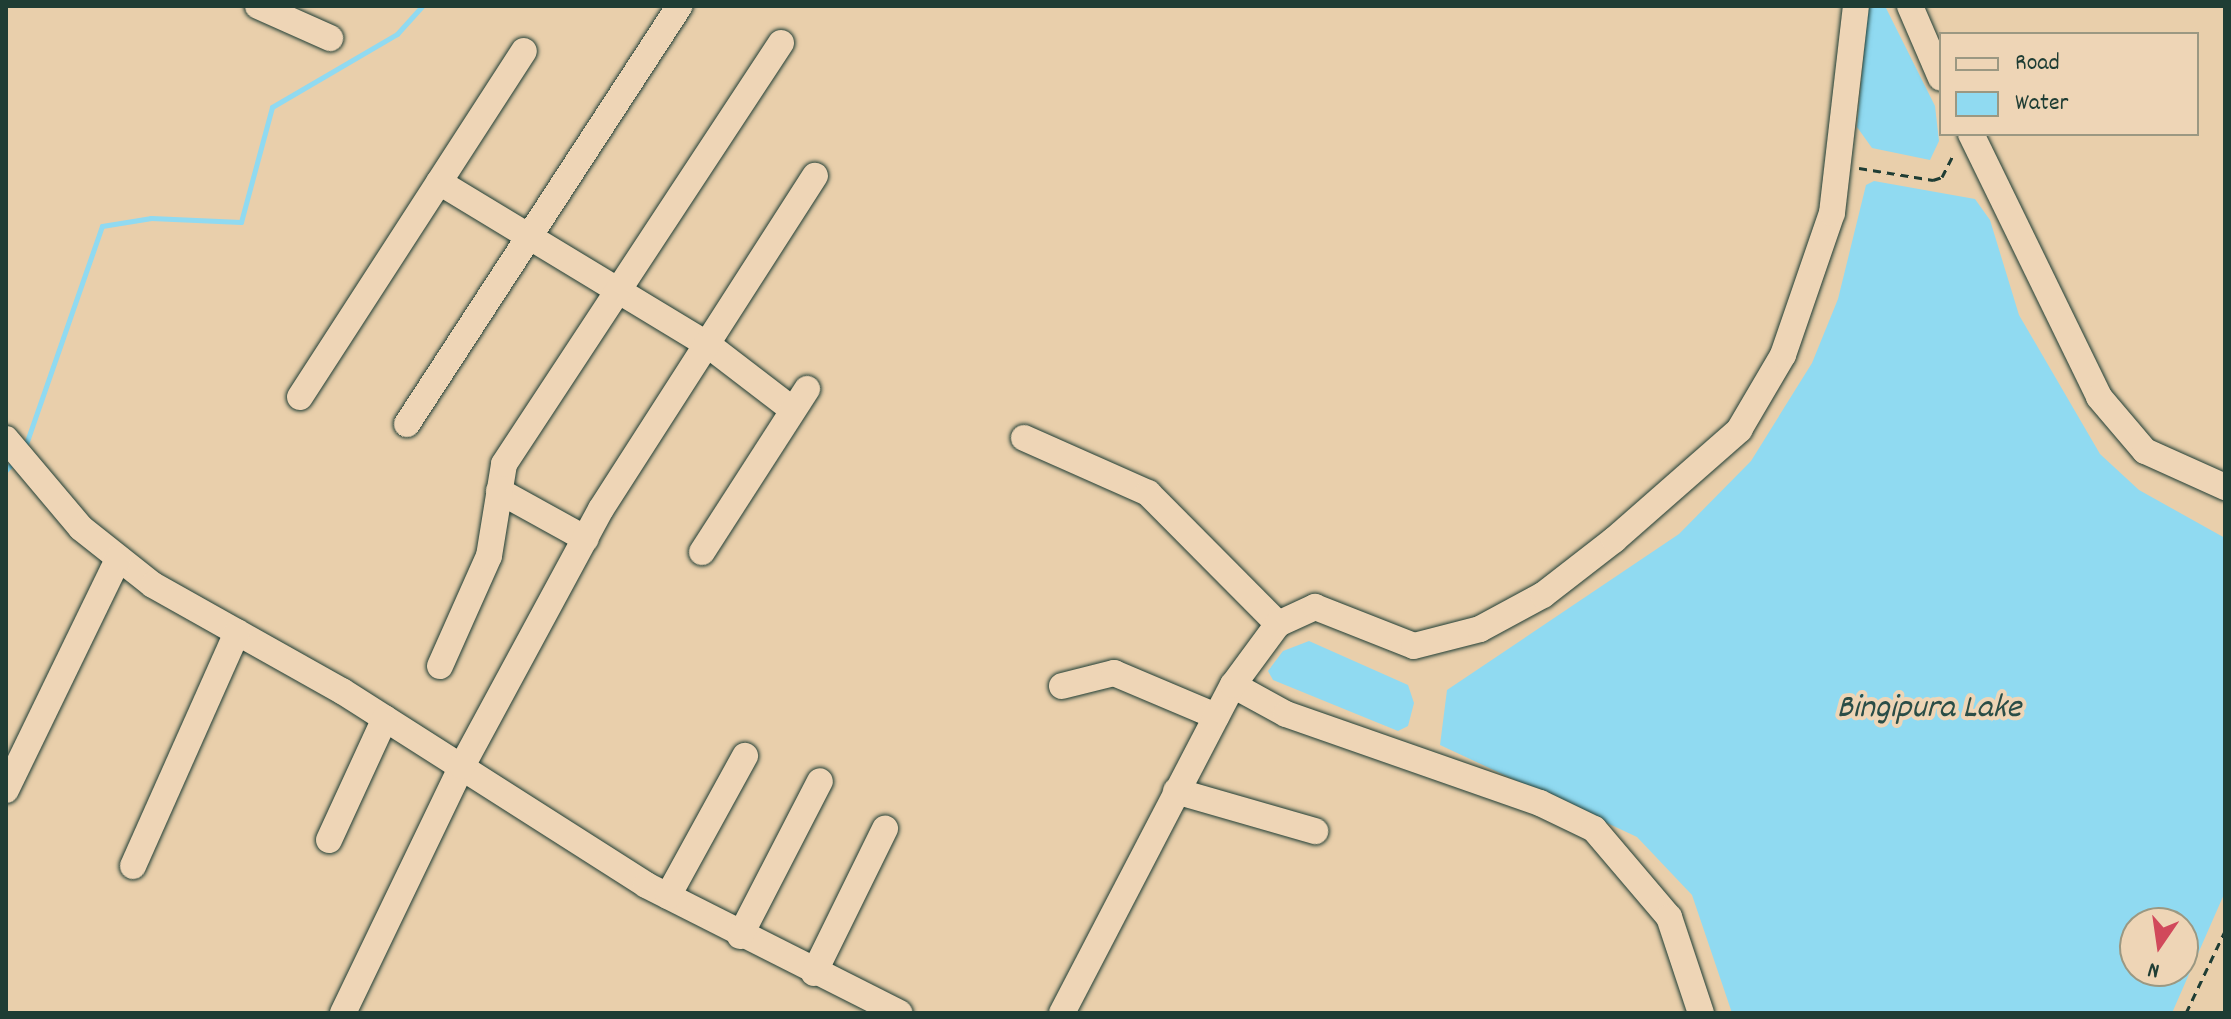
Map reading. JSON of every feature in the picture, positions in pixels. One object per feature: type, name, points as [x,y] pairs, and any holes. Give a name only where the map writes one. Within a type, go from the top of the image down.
[{"type":"street","points":[[258,6],[330,38]]},
{"type":"street","points":[[407,424],[680,6]]},
{"type":"street","points":[[1062,1013],[1233,685],[1278,624],[1315,607],[1401,645],[1457,637],[1543,595],[1681,489],[1739,430],[1783,355],[1832,213],[1840,166],[1856,6]]},
{"type":"street","points":[[1910,6],[1939,73]]},
{"type":"street","points":[[440,666],[489,556],[499,491],[512,452],[781,43]]},
{"type":"street","points":[[300,397],[524,51]]},
{"type":"street","points":[[1964,139],[2099,397],[2145,451],[2225,487]]},
{"type":"street","points":[[343,1013],[462,766],[586,539],[815,176]]},
{"type":"street","points":[[439,182],[526,242],[617,289],[800,400],[702,552]]},
{"type":"street","points":[[1024,438],[1148,493],[1278,624]]},
{"type":"street","points":[[6,439],[26,467],[118,559],[385,718],[668,896],[740,936],[899,1013]]},
{"type":"street","points":[[499,491],[586,539]]},
{"type":"street","points":[[6,790],[118,559]]},
{"type":"street","points":[[133,866],[237,632]]},
{"type":"street","points":[[1062,686],[1114,673],[1216,716]]},
{"type":"street","points":[[1233,685],[1286,714],[1540,803],[1594,829],[1669,917],[1701,1013]]},
{"type":"street","points":[[329,840],[385,718]]},
{"type":"street","points":[[668,896],[745,756]]},
{"type":"street","points":[[740,936],[820,781]]},
{"type":"street","points":[[1176,791],[1315,831]]},
{"type":"street","points":[[814,973],[885,829]]},
{"type":"path","points":[[1840,166],[1933,180],[1951,164],[1964,139]]},
{"type":"path","points":[[2186,1013],[2225,931]]},
{"type":"water","points":[[1868,6],[1885,6],[1935,106],[1939,141],[1930,160],[1872,148],[1857,127]]},
{"type":"water","name":"Bingipura Lake","points":[[1874,181],[1975,199],[1990,220],[2019,315],[2100,454],[2139,490],[2225,538],[2225,892],[2199,951],[2199,907],[2119,907],[2119,987],[2183,987],[2172,1013],[1732,1013],[1692,895],[1637,837],[1440,745],[1447,690],[1679,534],[1751,461],[1812,363],[1838,299],[1866,185]]},
{"type":"water","points":[[1309,641],[1408,685],[1414,703],[1408,726],[1398,731],[1273,680],[1268,671],[1283,651]]},
{"type":"waterway","points":[[25,447],[102,226],[151,218],[241,222],[272,107],[397,34],[422,6]]},
{"type":"waterway","points":[[6,470],[14,461]]}]
